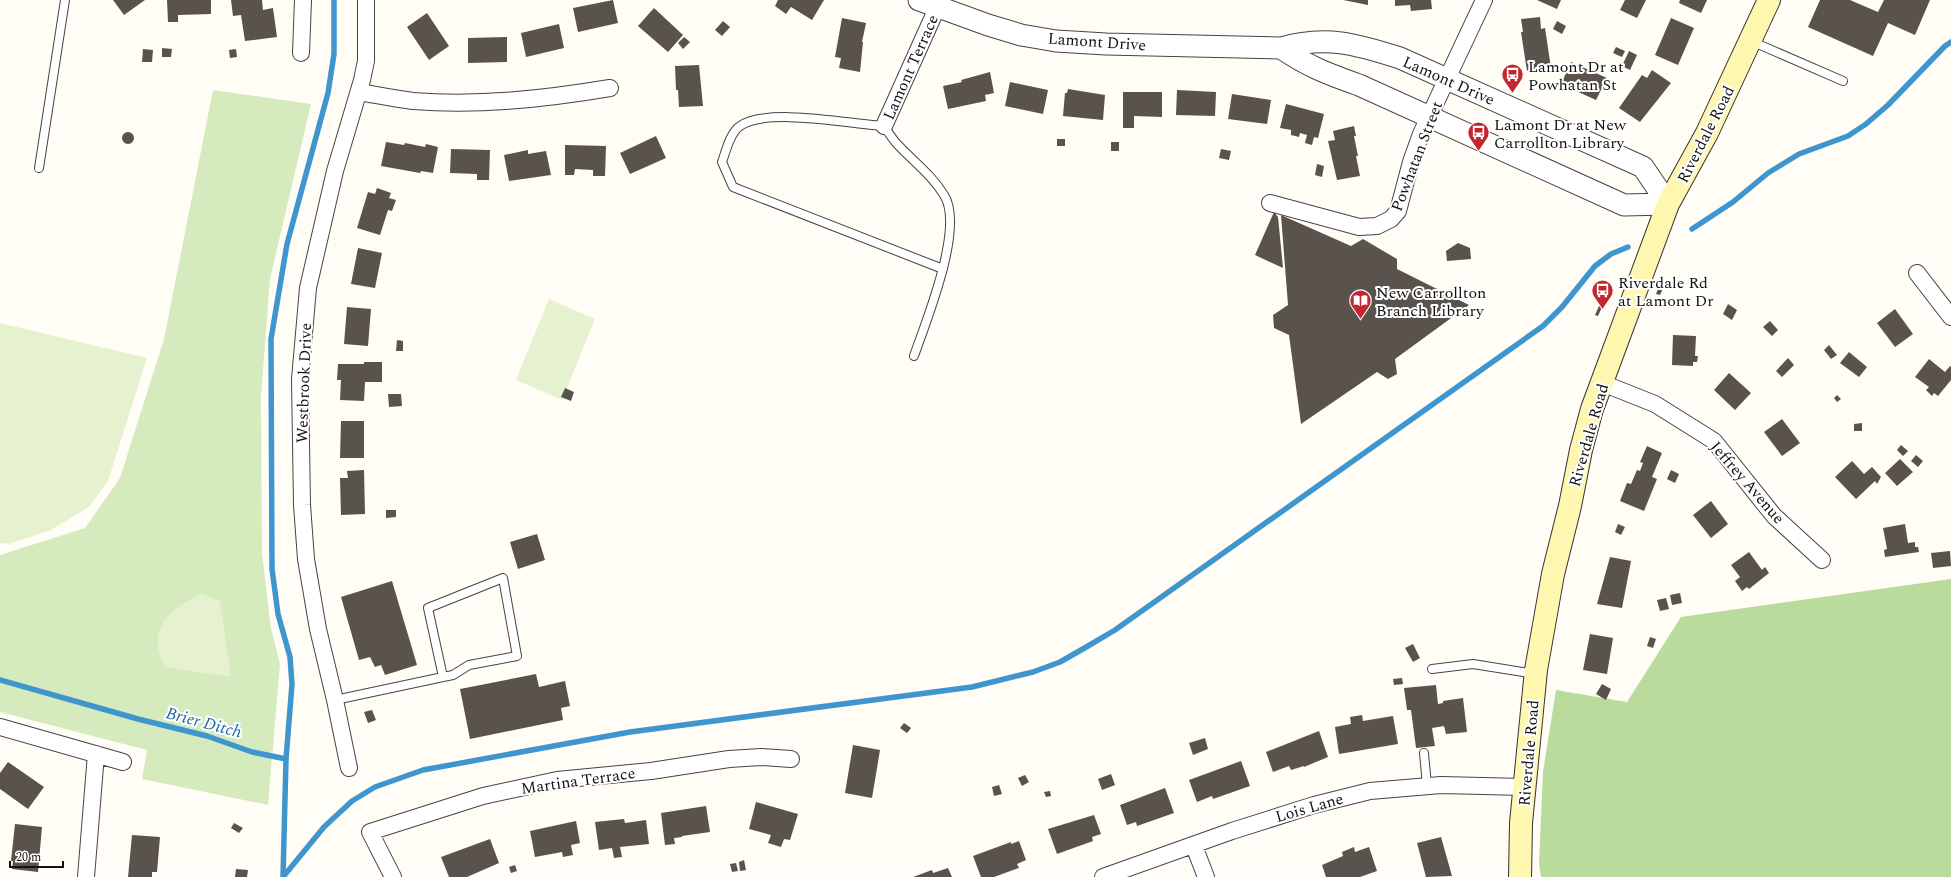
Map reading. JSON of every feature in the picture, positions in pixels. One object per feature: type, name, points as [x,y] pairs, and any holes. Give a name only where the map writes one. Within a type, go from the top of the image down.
[{"type":"main road","name":"Riverdale Road","points":[[1520,877],[1521,823],[1536,674],[1553,574],[1570,506],[1581,450],[1592,409],[1668,204],[1707,133],[1769,0]]},
{"type":"street","points":[[301,53],[302,0]]},
{"type":"street","name":"Westbrook Drive","points":[[349,768],[318,629],[306,559],[302,504],[300,380],[308,288],[333,178],[359,92],[367,50],[366,0]]},
{"type":"street","name":"Powhatan Street","points":[[1270,203],[1359,227],[1377,226],[1391,220],[1398,211],[1411,162],[1429,117],[1484,0]]},
{"type":"street","name":"Lamont Drive","points":[[928,4],[1021,35],[1056,41],[1106,44],[1281,48],[1302,42],[1329,41],[1363,46],[1400,58],[1643,167],[1668,204]]},
{"type":"street","name":"Lamont Terrace","points":[[884,126],[928,4]]},
{"type":"street","points":[[1281,48],[1304,64],[1321,72],[1360,85],[1624,205],[1668,204]]},
{"type":"street","points":[[359,92],[412,101],[494,102],[554,98],[610,88]]},
{"type":"street","points":[[1916,273],[1951,317]]},
{"type":"street","name":"Jeffrey Avenue","points":[[1602,383],[1654,404],[1714,441],[1774,516],[1822,560]]},
{"type":"street","points":[[0,727],[123,762]]},
{"type":"street","points":[[86,877],[96,754]]},
{"type":"street","name":"Martina Terrace","points":[[393,877],[370,832],[483,796],[557,780],[651,771],[729,759],[761,757],[791,759]]},
{"type":"street","name":"Lois Lane","points":[[1103,877],[1239,829],[1344,797],[1388,788],[1427,786],[1524,787]]},
{"type":"street","points":[[1194,846],[1206,877]]},
{"type":"lane","points":[[39,168],[65,0]]},
{"type":"lane","points":[[1751,40],[1844,81]]},
{"type":"lane","points":[[914,356],[943,269],[951,228],[950,208],[945,196],[932,178],[898,145],[884,126],[796,118],[753,120],[739,126],[733,135],[722,162],[733,187],[943,269]]},
{"type":"lane","points":[[335,700],[453,675],[469,665],[517,656],[503,578],[428,608],[443,677]]},
{"type":"lane","points":[[1432,669],[1473,664],[1536,674]]},
{"type":"lane","points":[[1424,753],[1427,786]]},
{"type":"green space","points":[[213,90],[311,104],[270,279],[261,397],[262,554],[271,628],[280,664],[268,805],[142,779],[147,750],[0,712],[0,555],[85,528],[120,478],[164,339]]},
{"type":"green space","points":[[549,299],[595,319],[562,400],[516,380]]},
{"type":"green space","points":[[0,323],[147,358],[108,481],[90,506],[51,530],[9,544],[0,543]]},
{"type":"green space","points":[[1951,579],[1951,877],[1541,877],[1539,863],[1543,772],[1556,690],[1627,702],[1681,617]]},
{"type":"green space","points":[[202,594],[220,601],[231,677],[165,667],[159,654],[159,631],[164,622],[179,606]]},
{"type":"building","points":[[113,0],[145,0],[124,15]]},
{"type":"building","points":[[167,0],[211,0],[211,14],[178,15],[178,22],[168,22]]},
{"type":"building","points":[[231,0],[262,0],[263,10],[273,8],[277,37],[245,41],[241,15],[233,16]]},
{"type":"building","points":[[613,0],[618,23],[578,32],[573,8]]},
{"type":"building","points":[[778,0],[824,0],[812,20],[791,7],[786,14],[775,6]]},
{"type":"building","points":[[1343,0],[1368,0],[1368,5]]},
{"type":"building","points":[[1395,0],[1431,0],[1432,9],[1411,11],[1410,5],[1395,6]]},
{"type":"building","points":[[1537,0],[1561,0],[1557,9]]},
{"type":"building","points":[[1625,0],[1646,0],[1637,18],[1620,10]]},
{"type":"building","points":[[1680,0],[1707,0],[1701,13],[1679,3]]},
{"type":"building","points":[[1820,0],[1850,0],[1878,12],[1884,0],[1930,0],[1915,35],[1888,23],[1873,56],[1808,27]]},
{"type":"building","points":[[654,8],[683,35],[668,52],[638,26]]},
{"type":"building","points":[[427,13],[449,46],[429,60],[407,27]]},
{"type":"building","points":[[1540,17],[1541,29],[1545,28],[1551,68],[1527,71],[1521,32],[1523,32],[1521,19]]},
{"type":"building","points":[[842,18],[866,23],[862,42],[860,72],[839,68],[841,58],[835,57]]},
{"type":"building","points":[[1671,18],[1694,28],[1678,65],[1655,55]]},
{"type":"building","points":[[723,21],[730,27],[722,36],[715,30]]},
{"type":"building","points":[[1557,21],[1566,26],[1562,34],[1553,29]]},
{"type":"building","points":[[559,24],[564,48],[526,57],[521,33]]},
{"type":"building","points":[[507,37],[507,62],[468,63],[468,38]]},
{"type":"building","points":[[684,37],[690,42],[683,49],[678,43]]},
{"type":"building","points":[[1616,47],[1625,51],[1622,57],[1613,53]]},
{"type":"building","points":[[162,48],[172,49],[171,57],[162,57]]},
{"type":"building","points":[[143,49],[153,50],[152,62],[142,62]]},
{"type":"building","points":[[236,49],[237,57],[230,58],[229,50]]},
{"type":"building","points":[[1629,51],[1637,55],[1630,70],[1622,66]]},
{"type":"building","points":[[1571,62],[1607,78],[1596,100],[1561,84]]},
{"type":"building","points":[[699,65],[703,106],[679,107],[678,90],[676,90],[675,66]]},
{"type":"building","points":[[1652,70],[1671,83],[1640,122],[1619,108],[1642,75],[1647,78]]},
{"type":"building","points":[[990,72],[994,93],[985,95],[986,101],[948,109],[943,86],[962,82],[961,80]]},
{"type":"building","points":[[1010,82],[1048,90],[1043,114],[1005,106]]},
{"type":"building","points":[[1068,89],[1105,95],[1103,120],[1063,116],[1065,93],[1067,93]]},
{"type":"building","points":[[1177,90],[1216,92],[1215,116],[1176,115]]},
{"type":"building","points":[[1123,92],[1162,92],[1162,117],[1134,116],[1134,128],[1123,128]]},
{"type":"building","points":[[1232,94],[1271,100],[1267,124],[1228,119]]},
{"type":"building","points":[[1286,104],[1324,114],[1318,138],[1314,137],[1312,145],[1305,143],[1307,135],[1300,133],[1299,137],[1291,135],[1291,130],[1280,128]]},
{"type":"building","points":[[1354,126],[1356,136],[1354,136],[1358,156],[1356,156],[1360,176],[1337,180],[1328,141],[1335,140],[1333,131]]},
{"type":"building","points":[[126,132],[130,132],[134,138],[130,144],[126,144],[122,140],[122,136]]},
{"type":"building","points":[[656,136],[666,158],[630,174],[620,153]]},
{"type":"building","points":[[1057,139],[1065,139],[1065,146],[1057,146]]},
{"type":"building","points":[[386,142],[404,145],[405,143],[425,147],[426,144],[438,147],[433,173],[421,171],[420,173],[381,166]]},
{"type":"building","points":[[1111,142],[1119,142],[1119,151],[1111,151]]},
{"type":"building","points":[[565,145],[606,146],[605,176],[593,176],[593,170],[575,169],[574,175],[565,175]]},
{"type":"building","points":[[451,149],[490,150],[489,180],[477,180],[477,174],[450,173]]},
{"type":"building","points":[[1221,149],[1231,151],[1229,160],[1219,158]]},
{"type":"building","points":[[528,150],[528,154],[546,151],[551,175],[509,181],[504,155]]},
{"type":"building","points":[[1317,164],[1324,166],[1322,177],[1315,175]]},
{"type":"building","points":[[377,188],[391,193],[389,198],[396,200],[392,211],[388,210],[380,235],[357,228],[368,192],[375,194]]},
{"type":"building","points":[[1274,212],[1278,217],[1283,268],[1255,255]]},
{"type":"building","name":"New Carrollton Branch Library","points":[[1281,215],[1351,246],[1363,239],[1397,259],[1397,269],[1469,305],[1395,359],[1397,374],[1388,379],[1377,372],[1301,424],[1289,335],[1274,328],[1273,315],[1288,305]]},
{"type":"building","points":[[1458,243],[1470,248],[1471,259],[1447,261],[1446,251]]},
{"type":"building","points":[[358,248],[382,253],[375,288],[351,284]]},
{"type":"building","points":[[1660,284],[1664,286],[1660,295],[1656,294]]},
{"type":"building","points":[[1728,304],[1737,310],[1732,320],[1723,314]]},
{"type":"building","points":[[1599,306],[1602,307],[1598,316],[1595,315]]},
{"type":"building","points":[[347,307],[371,309],[368,346],[344,344]]},
{"type":"building","points":[[1895,309],[1913,334],[1895,347],[1877,323]]},
{"type":"building","points":[[1770,321],[1778,330],[1772,336],[1763,327]]},
{"type":"building","points":[[1673,335],[1696,336],[1695,356],[1698,356],[1697,362],[1693,362],[1693,366],[1672,365]]},
{"type":"building","points":[[397,340],[403,341],[403,351],[396,351]]},
{"type":"building","points":[[1829,345],[1837,355],[1831,359],[1824,350]]},
{"type":"building","points":[[1849,352],[1867,367],[1859,377],[1840,363]]},
{"type":"building","points":[[1788,358],[1794,365],[1782,377],[1776,371]]},
{"type":"building","points":[[1929,359],[1945,372],[1950,366],[1951,367],[1951,380],[1938,396],[1934,393],[1932,396],[1926,390],[1929,387],[1915,377]]},
{"type":"building","points":[[364,362],[382,362],[382,382],[365,382],[364,401],[340,400],[341,380],[337,380],[338,364],[364,364]]},
{"type":"building","points":[[1729,373],[1751,393],[1735,410],[1714,390]]},
{"type":"building","points":[[565,388],[574,392],[571,401],[561,397]]},
{"type":"building","points":[[388,394],[401,394],[402,406],[389,407]]},
{"type":"building","points":[[1837,395],[1841,399],[1837,402],[1834,398]]},
{"type":"building","points":[[1782,419],[1800,443],[1782,456],[1764,432]]},
{"type":"building","points":[[341,421],[364,421],[364,458],[340,458]]},
{"type":"building","points":[[1862,423],[1862,431],[1854,431],[1854,424]]},
{"type":"building","points":[[1901,445],[1908,451],[1903,456],[1897,450]]},
{"type":"building","points":[[1647,446],[1662,453],[1652,477],[1657,479],[1644,511],[1620,501],[1627,483],[1631,484],[1637,470],[1640,471],[1643,463],[1640,462]]},
{"type":"building","points":[[1916,455],[1923,461],[1918,467],[1911,461]]},
{"type":"building","points":[[1900,459],[1913,472],[1897,486],[1885,473]]},
{"type":"building","points":[[1852,461],[1864,474],[1872,467],[1881,477],[1877,484],[1875,481],[1856,499],[1835,477]]},
{"type":"building","points":[[364,470],[365,514],[341,515],[340,478],[348,478],[347,471]]},
{"type":"building","points":[[1671,470],[1679,474],[1675,483],[1667,479]]},
{"type":"building","points":[[1711,501],[1728,524],[1711,538],[1693,515]]},
{"type":"building","points":[[386,510],[396,510],[396,517],[386,518]]},
{"type":"building","points":[[1618,524],[1625,527],[1621,535],[1615,532]]},
{"type":"building","points":[[1905,524],[1908,543],[1915,542],[1915,547],[1918,547],[1919,552],[1885,557],[1884,550],[1887,549],[1883,528]]},
{"type":"building","points":[[537,534],[545,560],[518,569],[510,542]]},
{"type":"building","points":[[1950,551],[1951,566],[1933,568],[1931,553]]},
{"type":"building","points":[[1749,552],[1762,570],[1765,567],[1769,573],[1749,589],[1747,587],[1742,591],[1735,581],[1740,577],[1731,565]]},
{"type":"building","points":[[1610,557],[1631,561],[1622,608],[1597,604]]},
{"type":"building","points":[[392,581],[417,665],[385,675],[381,665],[375,667],[370,657],[359,660],[341,597]]},
{"type":"building","points":[[1680,593],[1682,603],[1672,605],[1670,595]]},
{"type":"building","points":[[1666,598],[1669,609],[1660,611],[1657,600]]},
{"type":"building","points":[[1590,634],[1613,638],[1607,674],[1583,670]]},
{"type":"building","points":[[1650,637],[1656,639],[1653,648],[1647,646]]},
{"type":"building","points":[[1413,644],[1420,658],[1413,662],[1405,648]]},
{"type":"building","points":[[536,674],[539,687],[565,681],[570,706],[561,708],[563,720],[470,739],[460,689]]},
{"type":"building","points":[[1402,678],[1403,684],[1394,685],[1393,679]]},
{"type":"building","points":[[1602,684],[1611,689],[1606,700],[1596,694]]},
{"type":"building","points":[[1436,685],[1438,704],[1443,703],[1443,701],[1463,698],[1467,732],[1446,734],[1444,726],[1432,728],[1435,746],[1416,748],[1411,710],[1407,710],[1404,688]]},
{"type":"building","points":[[372,710],[376,720],[368,723],[364,712]]},
{"type":"building","points":[[1362,715],[1363,721],[1393,716],[1398,744],[1339,754],[1335,727],[1351,724],[1350,717]]},
{"type":"building","points":[[904,723],[911,728],[907,733],[900,728]]},
{"type":"building","points":[[1319,731],[1328,757],[1304,767],[1291,770],[1289,766],[1273,772],[1266,752]]},
{"type":"building","points":[[1205,738],[1208,749],[1193,755],[1189,743]]},
{"type":"building","points":[[853,745],[880,750],[872,798],[845,793]]},
{"type":"building","points":[[1241,761],[1250,786],[1213,799],[1212,796],[1197,802],[1189,780]]},
{"type":"building","points":[[8,762],[44,787],[28,809],[0,789],[0,773]]},
{"type":"building","points":[[1111,774],[1115,785],[1102,790],[1098,779]]},
{"type":"building","points":[[1025,775],[1029,782],[1022,786],[1018,778]]},
{"type":"building","points":[[999,785],[1002,794],[994,796],[992,787]]},
{"type":"building","points":[[1165,788],[1174,813],[1137,826],[1136,822],[1127,825],[1120,805]]},
{"type":"building","points":[[1050,791],[1051,796],[1046,797],[1044,792]]},
{"type":"building","points":[[756,802],[798,814],[790,840],[784,839],[781,847],[768,843],[771,835],[749,829]]},
{"type":"building","points":[[706,806],[710,832],[674,838],[675,844],[665,845],[661,813]]},
{"type":"building","points":[[1094,815],[1101,834],[1092,837],[1093,841],[1057,854],[1048,829]]},
{"type":"building","points":[[624,819],[625,823],[646,820],[649,844],[620,847],[622,857],[614,858],[612,848],[599,850],[595,822]]},
{"type":"building","points":[[576,821],[580,843],[571,845],[573,855],[563,857],[562,852],[535,857],[530,831]]},
{"type":"building","points":[[234,823],[243,828],[239,833],[231,828]]},
{"type":"building","points":[[15,824],[42,827],[38,872],[12,869],[13,861],[11,861]]},
{"type":"building","points":[[132,835],[160,837],[157,872],[152,872],[152,877],[128,877]]},
{"type":"building","points":[[1441,837],[1452,876],[1426,877],[1417,843]]},
{"type":"building","points":[[490,839],[499,863],[467,877],[449,877],[441,857]]},
{"type":"building","points":[[1019,841],[1026,860],[1017,864],[1019,868],[994,877],[981,877],[973,856],[1011,842],[1011,844]]},
{"type":"building","points":[[1354,847],[1355,852],[1369,847],[1377,871],[1360,877],[1326,877],[1322,865],[1343,856],[1342,852]]},
{"type":"building","points":[[744,860],[746,870],[740,871],[739,862]]},
{"type":"building","points":[[736,863],[738,871],[732,872],[730,864]]},
{"type":"building","points":[[515,865],[517,871],[511,873],[509,867]]},
{"type":"building","points":[[948,868],[952,877],[913,877],[932,870],[933,873]]},
{"type":"building","points":[[236,869],[248,870],[247,877],[235,877]]},
{"type":"waterway","points":[[286,759],[292,684],[290,657],[278,614],[272,569],[271,339],[287,244],[328,93],[334,54],[334,0]]},
{"type":"waterway","points":[[1692,229],[1733,202],[1768,173],[1799,154],[1848,136],[1866,124],[1888,105],[1945,46],[1951,42]]},
{"type":"waterway","points":[[283,877],[324,827],[352,801],[375,787],[423,770],[630,732],[972,687],[1033,672],[1060,662],[1115,630],[1543,326],[1562,307],[1595,266],[1611,254],[1628,247]]},
{"type":"waterway","name":"Brier Ditch","points":[[0,680],[138,719],[207,736],[252,752],[286,759],[283,877]]},
{"type":"place","name":"Lamont Dr at Powhatan St","points":[[1512,94]]},
{"type":"place","name":"Lamont Dr at New Carrollton Library","points":[[1478,152]]},
{"type":"place","name":"Riverdale Rd at Lamont Dr","points":[[1603,310]]},
{"type":"place","name":"New Carrollton Branch Library","points":[[1360,320]]}]
